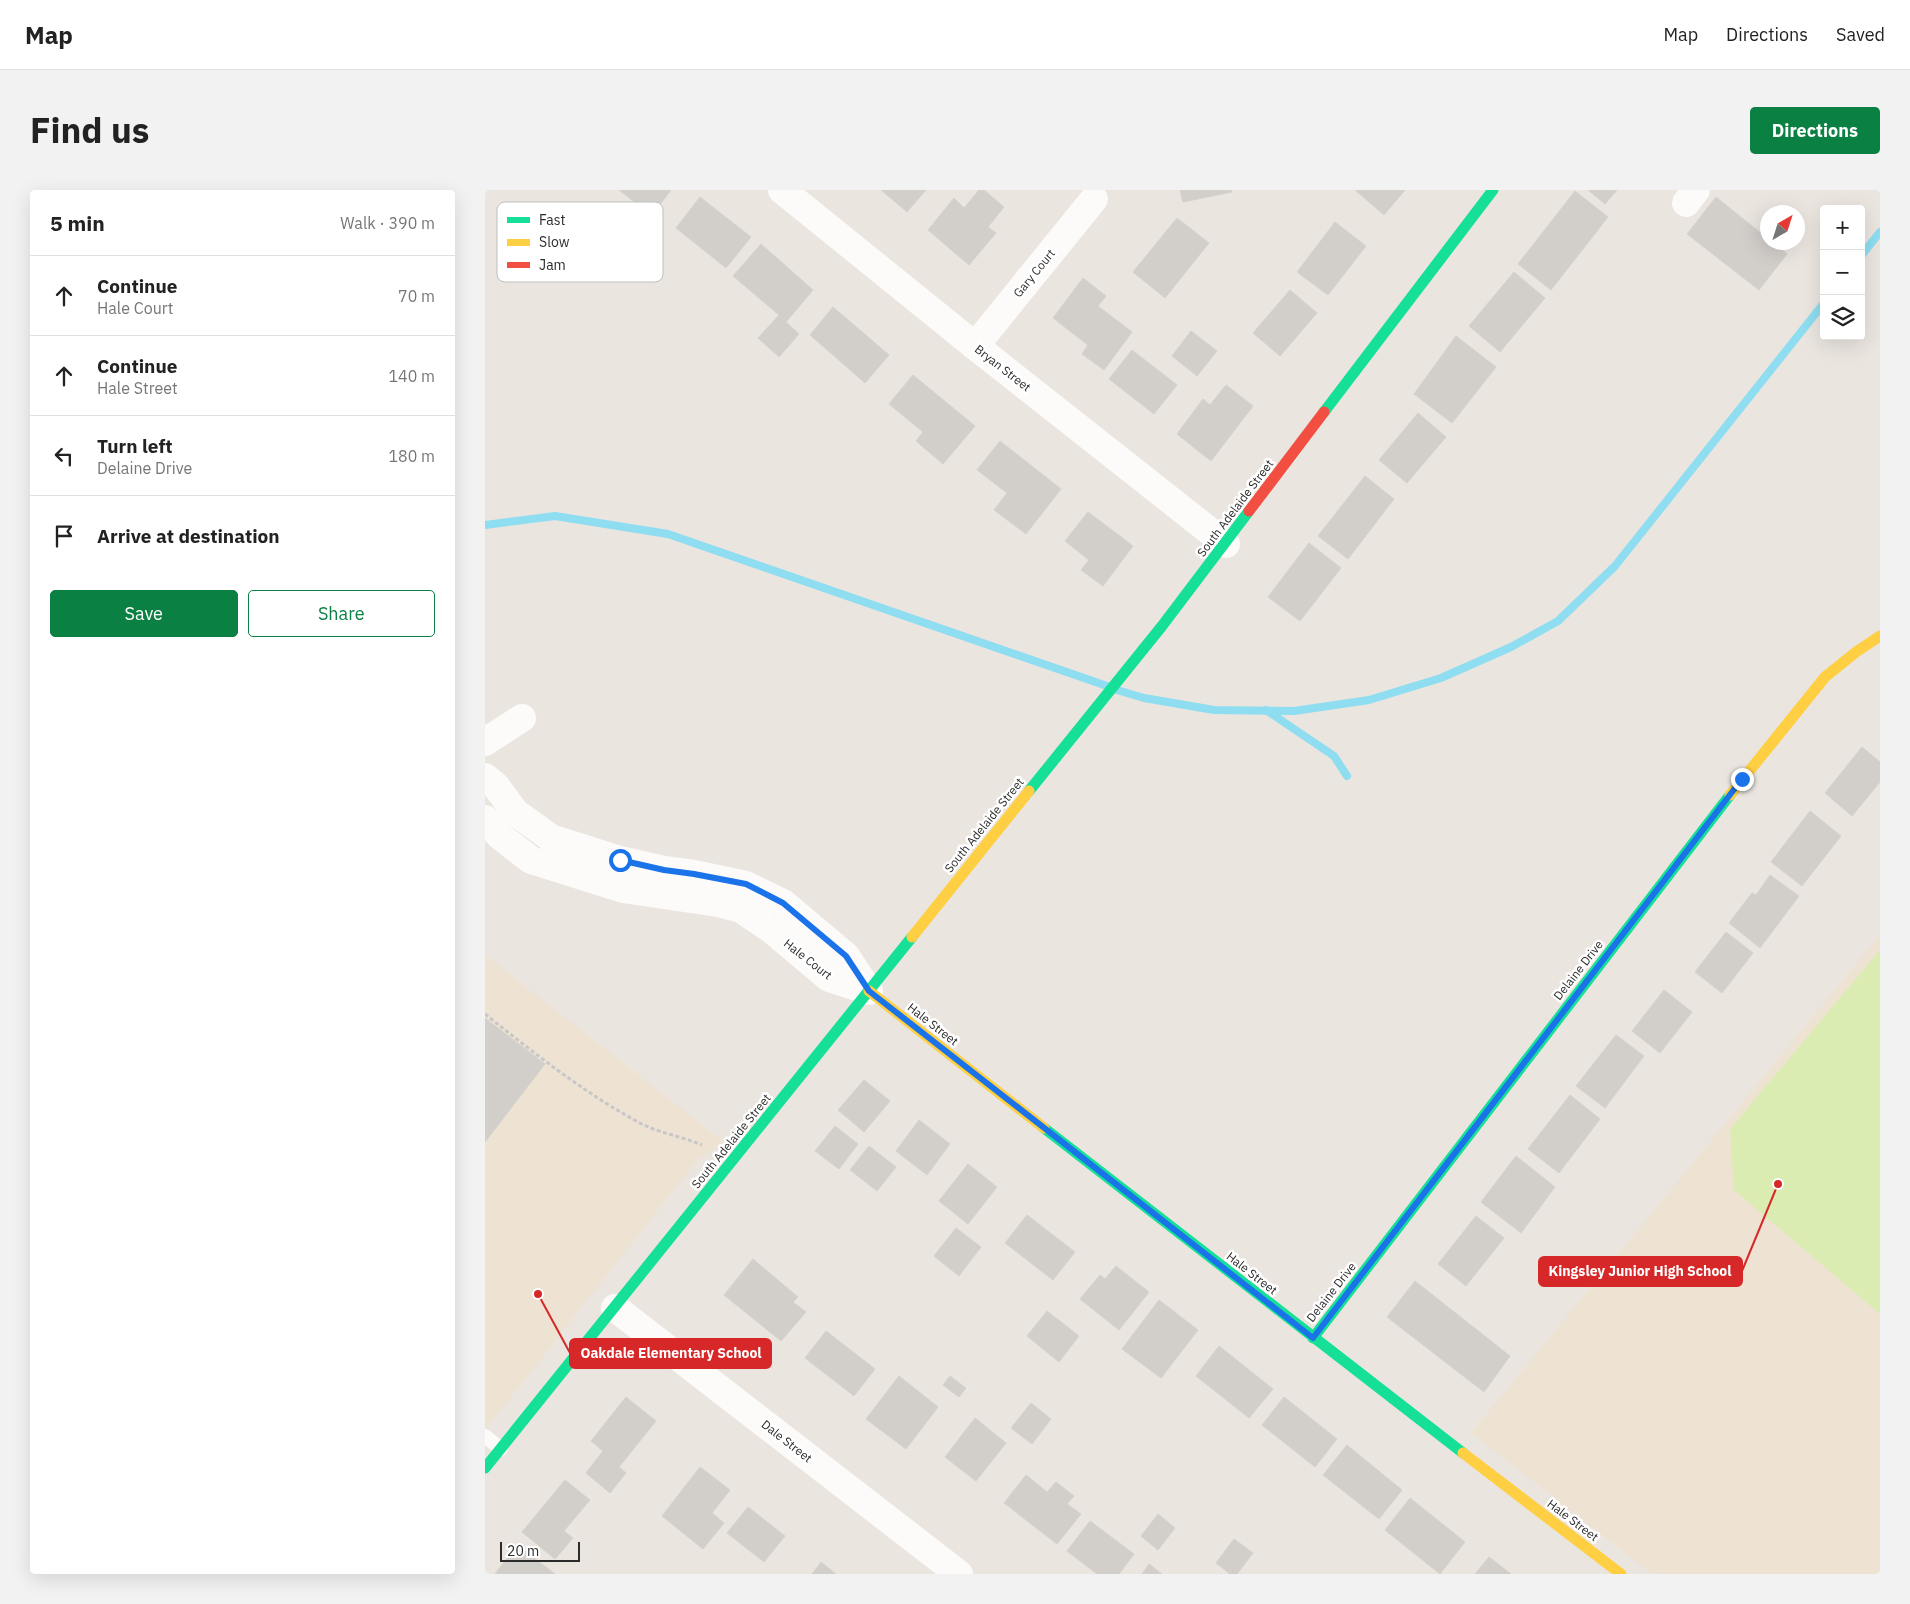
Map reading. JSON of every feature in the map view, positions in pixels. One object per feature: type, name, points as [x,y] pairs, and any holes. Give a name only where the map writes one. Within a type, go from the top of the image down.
[{"type":"street","name":"Bryan Street","points":[[782,190],[975,346],[1226,544]]},
{"type":"street","name":"South Adelaide Street","points":[[485,1468],[1226,544],[1493,190]]},
{"type":"street","name":"Gary Court","points":[[975,346],[1094,199]]},
{"type":"street","name":"Delaine Drive","points":[[1313,1338],[1742,779],[1825,677],[1856,652],[1880,636]]},
{"type":"street","points":[[485,742],[522,718]]},
{"type":"street","name":"Hale Court","points":[[485,777],[496,786],[515,812],[551,838],[620,860],[718,904],[741,909],[772,930],[829,978],[869,991]]},
{"type":"street","name":"Hale Court","points":[[485,819],[500,836],[531,860],[623,889],[677,884]]},
{"type":"street","points":[[579,875],[589,850]]},
{"type":"street","name":"Hale Street","points":[[869,991],[1313,1338],[1621,1574]]},
{"type":"street","name":"Dale Street","points":[[615,1308],[959,1574]]},
{"type":"lane","points":[[485,1436],[501,1449]]},
{"type":"path","points":[[485,1014],[550,1065],[603,1101],[639,1122],[702,1145]]},
{"type":"shaded area","points":[[1880,935],[1880,1574],[1652,1574],[1471,1433]]},
{"type":"shaded area","points":[[485,955],[723,1141],[702,1158],[699,1158],[485,1430]]},
{"type":"green space","points":[[1880,950],[1880,1314],[1734,1190],[1730,1129]]},
{"type":"building","points":[[619,190],[671,190],[662,202],[635,202]]},
{"type":"building","points":[[881,190],[926,190],[907,212]]},
{"type":"building","points":[[979,190],[984,190],[1004,207],[988,227],[996,233],[969,265],[928,230],[954,198],[964,208]]},
{"type":"building","points":[[1180,190],[1231,190],[1232,192],[1183,202]]},
{"type":"building","points":[[1355,190],[1405,190],[1384,215]]},
{"type":"building","points":[[1588,190],[1617,190],[1605,204]]},
{"type":"building","points":[[1575,191],[1608,217],[1551,290],[1518,264]]},
{"type":"building","points":[[700,197],[751,237],[726,268],[676,228]]},
{"type":"building","points":[[1716,197],[1760,232],[1760,250],[1782,250],[1787,254],[1759,290],[1687,234]]},
{"type":"building","points":[[1177,218],[1209,243],[1165,298],[1133,272]]},
{"type":"building","points":[[1335,222],[1366,246],[1328,295],[1297,272]]},
{"type":"building","points":[[761,244],[813,290],[786,322],[799,334],[779,357],[758,338],[779,315],[733,276]]},
{"type":"building","points":[[1514,272],[1545,298],[1500,352],[1469,326]]},
{"type":"building","points":[[1083,278],[1106,296],[1098,306],[1132,332],[1104,370],[1082,354],[1088,345],[1053,318]]},
{"type":"building","points":[[1290,290],[1317,313],[1280,356],[1253,333]]},
{"type":"building","points":[[833,307],[889,355],[865,383],[810,335]]},
{"type":"building","points":[[1191,331],[1217,351],[1197,376],[1172,356]]},
{"type":"building","points":[[1456,336],[1496,367],[1452,423],[1414,394]]},
{"type":"building","points":[[1132,350],[1177,385],[1154,414],[1109,379]]},
{"type":"building","points":[[913,375],[975,426],[943,464],[916,441],[923,432],[889,404]]},
{"type":"building","points":[[1226,385],[1253,406],[1211,461],[1177,434],[1203,399],[1210,405]]},
{"type":"building","points":[[1418,413],[1446,437],[1407,483],[1379,460]]},
{"type":"building","points":[[1000,441],[1061,489],[1026,534],[994,510],[1007,493],[977,470]]},
{"type":"building","points":[[1365,476],[1394,499],[1348,559],[1318,536]]},
{"type":"building","points":[[1088,512],[1133,546],[1103,586],[1081,570],[1089,560],[1065,541]]},
{"type":"building","points":[[1309,543],[1341,568],[1300,621],[1268,597]]},
{"type":"building","points":[[1862,747],[1880,762],[1880,782],[1852,816],[1825,793]]},
{"type":"building","points":[[1810,811],[1841,836],[1802,886],[1771,862]]},
{"type":"building","points":[[1770,875],[1799,896],[1760,948],[1729,923],[1752,893],[1756,895]]},
{"type":"building","points":[[1726,932],[1753,953],[1722,993],[1695,972]]},
{"type":"building","points":[[1664,990],[1692,1012],[1660,1053],[1632,1031]]},
{"type":"building","points":[[485,1018],[545,1064],[485,1142]]},
{"type":"building","points":[[1616,1035],[1644,1056],[1605,1108],[1576,1086]]},
{"type":"building","points":[[864,1080],[890,1101],[864,1132],[838,1110]]},
{"type":"building","points":[[1570,1095],[1600,1119],[1559,1173],[1528,1149]]},
{"type":"building","points":[[919,1120],[950,1144],[927,1175],[896,1151]]},
{"type":"building","points":[[835,1126],[858,1144],[839,1169],[815,1151]]},
{"type":"building","points":[[869,1146],[896,1167],[877,1191],[850,1170]]},
{"type":"building","points":[[1516,1156],[1555,1187],[1521,1233],[1481,1202]]},
{"type":"building","points":[[968,1164],[997,1187],[968,1224],[939,1201]]},
{"type":"building","points":[[1027,1215],[1075,1252],[1053,1280],[1005,1243]]},
{"type":"building","points":[[1476,1216],[1504,1238],[1466,1286],[1438,1264]]},
{"type":"building","points":[[956,1228],[981,1247],[959,1276],[934,1256]]},
{"type":"building","points":[[753,1259],[798,1297],[793,1302],[806,1312],[781,1341],[724,1295]]},
{"type":"building","points":[[1116,1266],[1149,1292],[1119,1330],[1080,1299],[1100,1275],[1105,1279]]},
{"type":"building","points":[[1415,1281],[1510,1356],[1484,1392],[1387,1317]]},
{"type":"building","points":[[1159,1300],[1198,1330],[1161,1378],[1122,1349]]},
{"type":"building","points":[[1047,1311],[1079,1336],[1059,1362],[1027,1336]]},
{"type":"building","points":[[826,1331],[875,1369],[854,1396],[805,1358]]},
{"type":"building","points":[[1219,1346],[1273,1389],[1249,1418],[1196,1376]]},
{"type":"building","points":[[899,1376],[938,1407],[906,1449],[866,1419]]},
{"type":"building","points":[[950,1376],[966,1388],[959,1397],[943,1385]]},
{"type":"building","points":[[626,1397],[656,1421],[619,1467],[626,1473],[610,1493],[586,1473],[603,1451],[591,1441]]},
{"type":"building","points":[[1284,1397],[1337,1439],[1315,1467],[1262,1425]]},
{"type":"building","points":[[1031,1403],[1051,1419],[1032,1444],[1011,1428]]},
{"type":"building","points":[[975,1418],[1006,1443],[976,1481],[945,1457]]},
{"type":"building","points":[[1347,1445],[1402,1490],[1379,1519],[1323,1475]]},
{"type":"building","points":[[700,1467],[730,1490],[712,1513],[724,1523],[703,1549],[662,1516]]},
{"type":"building","points":[[1026,1475],[1047,1492],[1056,1482],[1074,1496],[1067,1504],[1081,1514],[1057,1544],[1004,1503]]},
{"type":"building","points":[[565,1480],[590,1500],[564,1531],[573,1538],[555,1559],[522,1532]]},
{"type":"building","points":[[1410,1498],[1465,1542],[1440,1574],[1385,1530]]},
{"type":"building","points":[[748,1507],[785,1536],[764,1562],[727,1533]]},
{"type":"building","points":[[1158,1514],[1175,1528],[1158,1550],[1141,1536]]},
{"type":"building","points":[[1090,1521],[1134,1554],[1119,1574],[1097,1574],[1067,1551]]},
{"type":"building","points":[[1234,1539],[1253,1553],[1237,1574],[1230,1574],[1216,1563]]},
{"type":"building","points":[[517,1545],[555,1574],[495,1574]]},
{"type":"building","points":[[1489,1557],[1511,1574],[1475,1574]]},
{"type":"building","points":[[821,1562],[836,1574],[812,1574]]},
{"type":"building","points":[[1149,1564],[1162,1574],[1142,1574]]},
{"type":"waterway","points":[[1865,251],[1880,232]]},
{"type":"waterway","points":[[1117,690],[1144,698],[1214,710],[1294,711],[1369,700],[1441,678],[1511,647],[1558,621],[1615,566],[1820,308]]},
{"type":"waterway","points":[[485,525],[555,516],[668,534],[1107,686]]},
{"type":"waterway","points":[[1266,710],[1334,756],[1347,776]]},
{"type":"traffic: fast","points":[[1324,412],[1493,190]]},
{"type":"traffic: fast","points":[[1029,791],[1162,626],[1249,511]]},
{"type":"traffic: fast","points":[[1313,1338],[1730,795]]},
{"type":"traffic: fast","points":[[485,1468],[912,937]]},
{"type":"traffic: fast","points":[[1044,1128],[1463,1453]]},
{"type":"traffic: slow","points":[[1730,795],[1825,677],[1856,652],[1880,636]]},
{"type":"traffic: slow","points":[[912,937],[1029,791]]},
{"type":"traffic: slow","points":[[869,991],[1044,1128]]},
{"type":"traffic: slow","points":[[1463,1453],[1621,1574]]},
{"type":"traffic: jam","points":[[1249,511],[1324,412]]},
{"type":"place","name":"Kingsley Junior High School","points":[[1778,1184]]},
{"type":"place","name":"Oakdale Elementary School","points":[[538,1294]]},
{"type":"route","points":[[620,860],[664,870],[746,884],[783,903],[846,956],[869,991],[1313,1338],[1742,779]]}]
